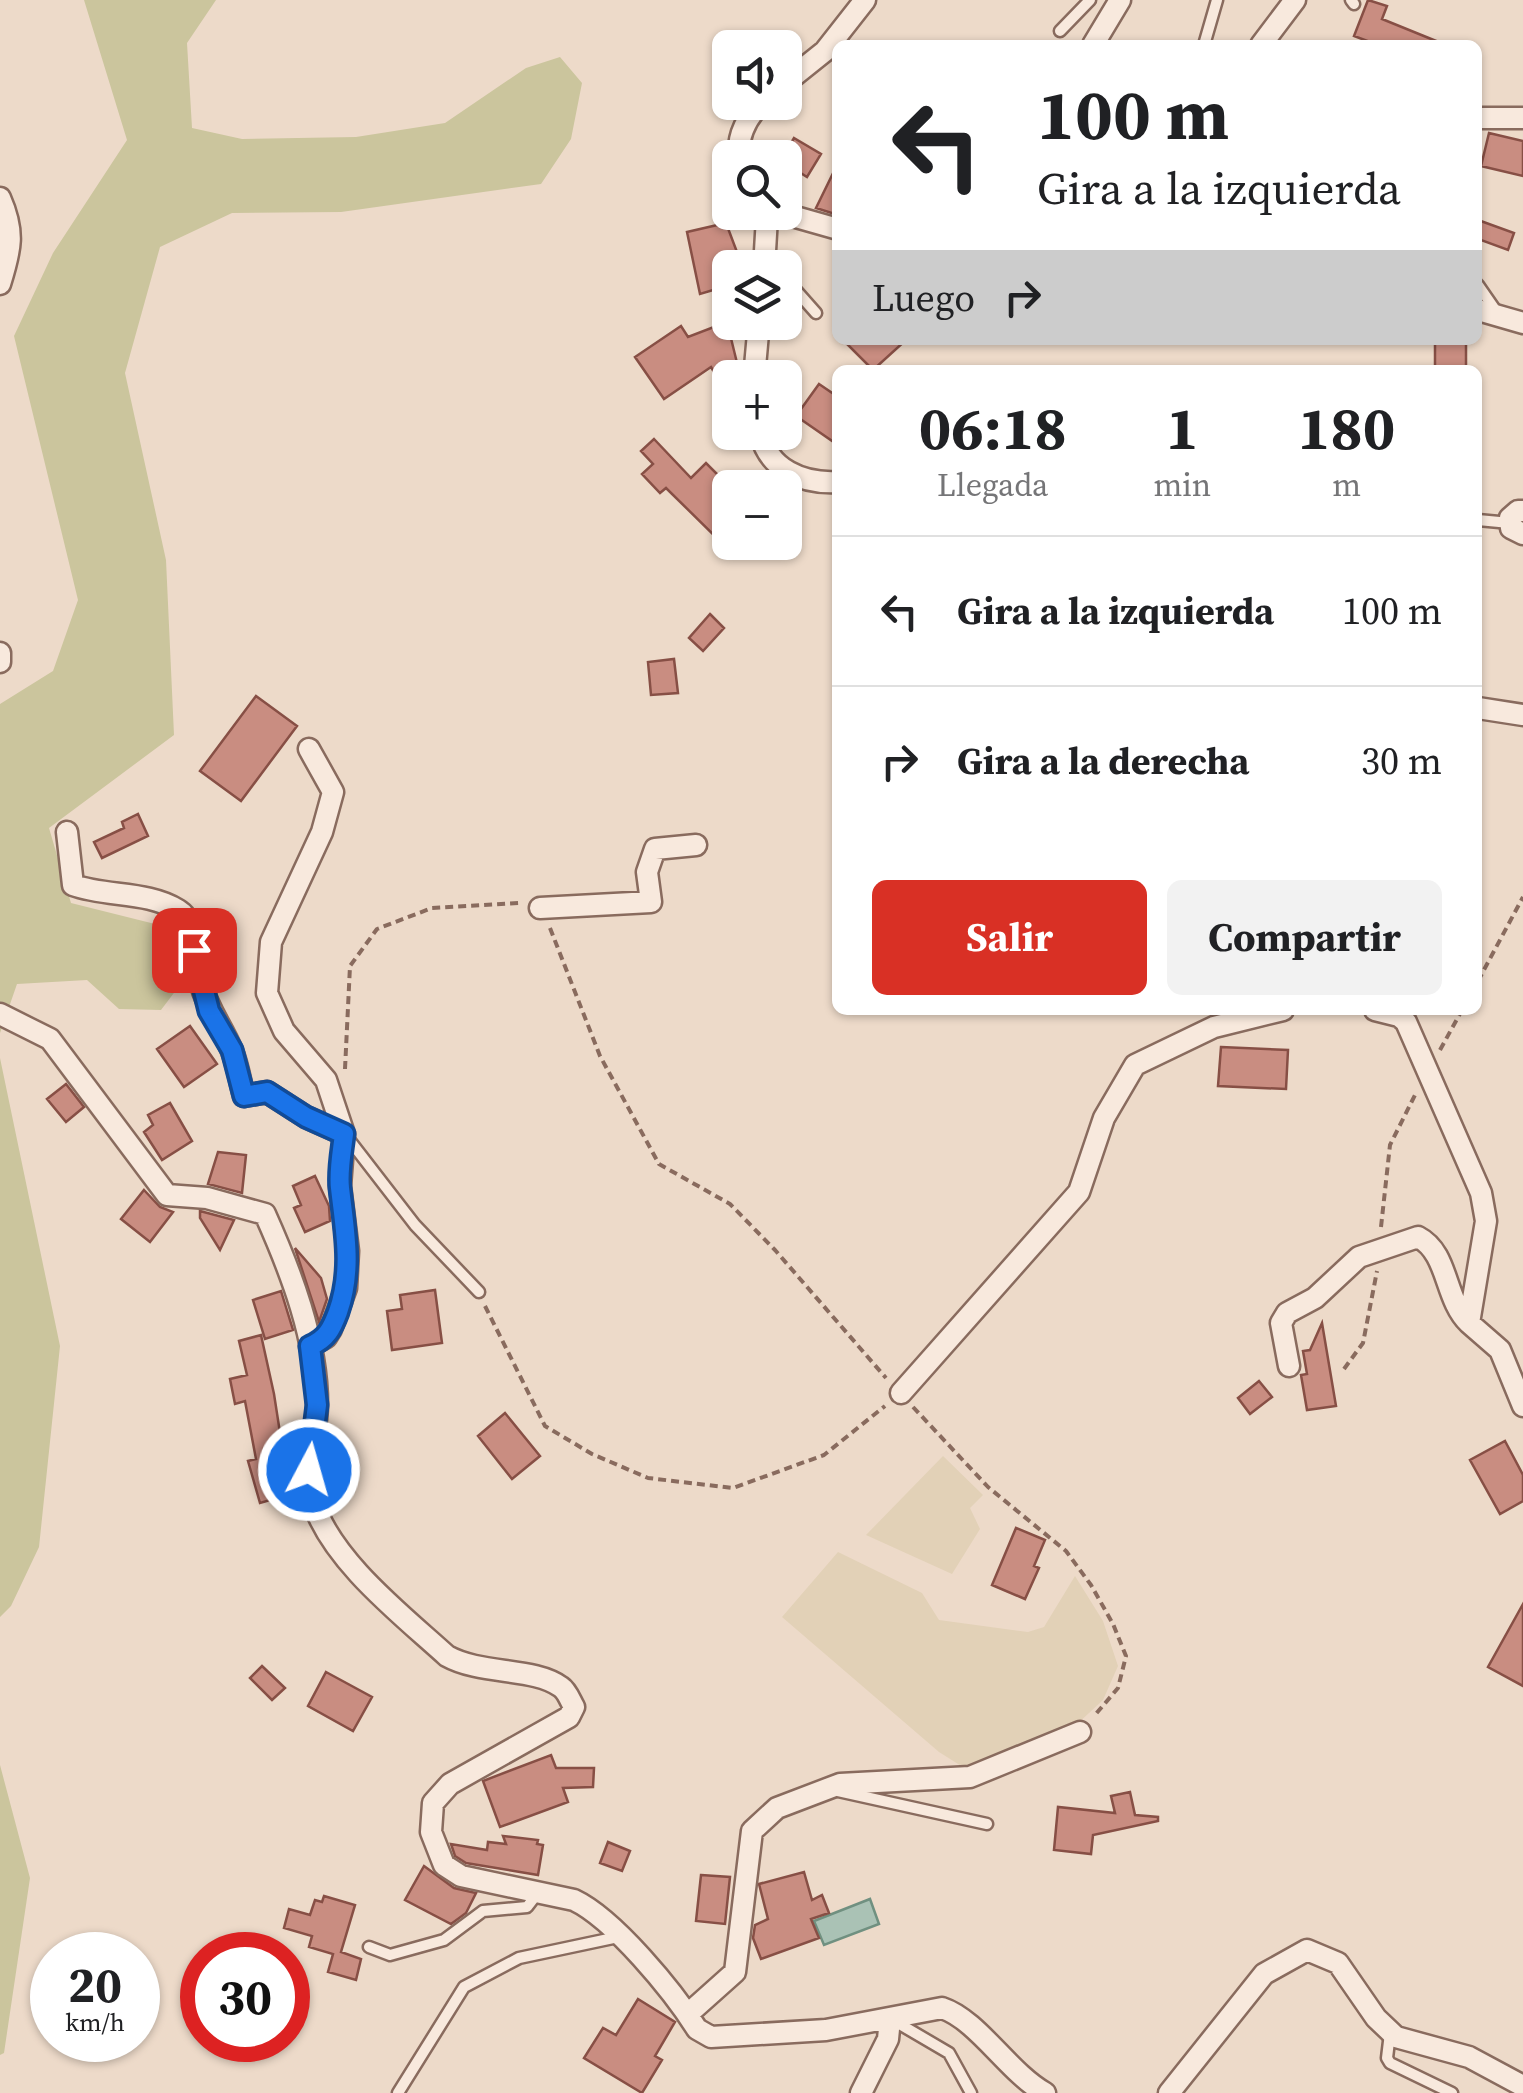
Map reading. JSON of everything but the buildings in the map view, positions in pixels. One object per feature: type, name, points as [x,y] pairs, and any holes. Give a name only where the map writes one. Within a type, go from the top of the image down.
[{"type":"street","points":[[833,40],[865,0]]},
{"type":"street","points":[[1096,40],[1120,0]]},
{"type":"street","points":[[1265,40],[1295,0]]},
{"type":"street","points":[[802,69],[832,41]]},
{"type":"street","points":[[1482,118],[1523,118]]},
{"type":"street","points":[[0,198],[9,218],[12,248],[0,284]]},
{"type":"street","points":[[802,220],[832,228]]},
{"type":"street","points":[[1482,311],[1523,323]]},
{"type":"street","points":[[767,450],[793,475],[813,483],[832,482]]},
{"type":"street","points":[[0,653],[0,662]]},
{"type":"street","points":[[1482,709],[1523,715]]},
{"type":"street","points":[[309,750],[334,792],[322,832],[272,942],[267,992],[284,1031],[326,1080],[344,1134],[340,1186],[348,1251],[346,1288],[332,1329],[310,1346]]},
{"type":"street","points":[[67,832],[73,885],[161,903],[181,911],[192,926],[205,998],[232,1050],[244,1096],[267,1092],[306,1117],[344,1134]]},
{"type":"street","points":[[540,908],[651,902],[647,872],[655,848],[696,845]]},
{"type":"street","points":[[0,1014],[50,1039],[167,1195],[207,1198],[265,1214],[286,1261],[310,1346],[317,1405],[309,1470],[313,1501],[340,1551],[447,1656],[464,1666],[545,1680],[564,1688],[574,1707],[559,1725],[450,1784],[433,1803],[430,1832],[444,1864],[460,1876],[586,1906],[619,1936],[698,2029],[711,2036],[826,2030],[942,2008],[958,2014],[1026,2082],[1046,2093]]},
{"type":"street","points":[[1395,1015],[1406,1022],[1480,1193],[1486,1221],[1469,1322]]},
{"type":"street","points":[[901,1394],[1080,1192],[1104,1118],[1135,1064],[1221,1017]]},
{"type":"street","points":[[1289,1366],[1282,1318],[1316,1298],[1359,1257],[1422,1237],[1435,1252],[1459,1313],[1500,1350],[1523,1406]]},
{"type":"street","points":[[688,2014],[735,1972],[752,1831],[777,1808],[840,1784],[970,1777],[1080,1732]]},
{"type":"street","points":[[1169,2093],[1264,1974],[1307,1950],[1338,1962],[1376,2018],[1396,2037],[1469,2057],[1523,2086]]},
{"type":"street","points":[[861,2093],[888,2039],[890,2019]]},
{"type":"lane","points":[[1060,31],[1090,0]]},
{"type":"lane","points":[[1205,40],[1217,0]]},
{"type":"lane","points":[[1482,291],[1500,316]]},
{"type":"lane","points":[[802,298],[816,314]]},
{"type":"lane","points":[[1482,520],[1519,523]]},
{"type":"lane","points":[[344,1134],[415,1225],[479,1292]]},
{"type":"lane","points":[[827,1788],[988,1824]]},
{"type":"lane","points":[[369,1948],[390,1956],[444,1940],[483,1911],[527,1907],[538,1893]]},
{"type":"lane","points":[[398,2093],[464,1988],[519,1958],[619,1936]]},
{"type":"lane","points":[[890,2019],[949,2053],[971,2093]]},
{"type":"lane","points":[[1390,2032],[1390,2063],[1452,2093]]},
{"type":"path","points":[[1482,974],[1523,897]]},
{"type":"path","points":[[344,1084],[350,966],[377,929],[432,908],[510,901],[540,908],[558,943],[600,1056],[658,1164],[730,1204],[988,1487],[1066,1551],[1113,1624],[1126,1656],[1118,1688],[1080,1732]]},
{"type":"path","points":[[1344,1369],[1363,1343],[1375,1290],[1390,1145],[1459,1015]]},
{"type":"path","points":[[479,1292],[545,1426],[592,1454],[648,1478],[733,1488],[824,1455],[901,1394]]},
{"type":"shaded area","points":[[84,0],[216,0],[187,43],[192,128],[242,139],[356,137],[445,123],[526,68],[560,57],[582,83],[571,139],[541,184],[341,212],[232,213],[160,247],[125,373],[166,560],[174,735],[49,828],[71,903],[175,929],[186,977],[161,1010],[119,1009],[87,980],[17,984],[0,1033],[0,704],[53,671],[78,600],[14,336],[53,253],[127,140]]},
{"type":"shaded area","points":[[0,1058],[60,1346],[39,1547],[11,1606],[0,1617]]},
{"type":"shaded area","points":[[943,1456],[983,1495],[970,1508],[980,1529],[952,1574],[866,1535]]},
{"type":"shaded area","points":[[838,1552],[922,1593],[939,1620],[1028,1632],[1044,1627],[1075,1576],[1103,1621],[1118,1666],[1103,1700],[1075,1726],[966,1769],[939,1752],[782,1617]]},
{"type":"shaded area","points":[[0,1765],[30,1878],[4,2053],[0,2055]]},
{"type":"shaded area","points":[[870,1899],[879,1924],[824,1945],[814,1921]]},
{"type":"route","points":[[194,950],[209,1011],[232,1050],[244,1096],[267,1092],[306,1117],[344,1134],[340,1186],[348,1251],[346,1288],[332,1329],[310,1346],[317,1405],[309,1470]]}]
